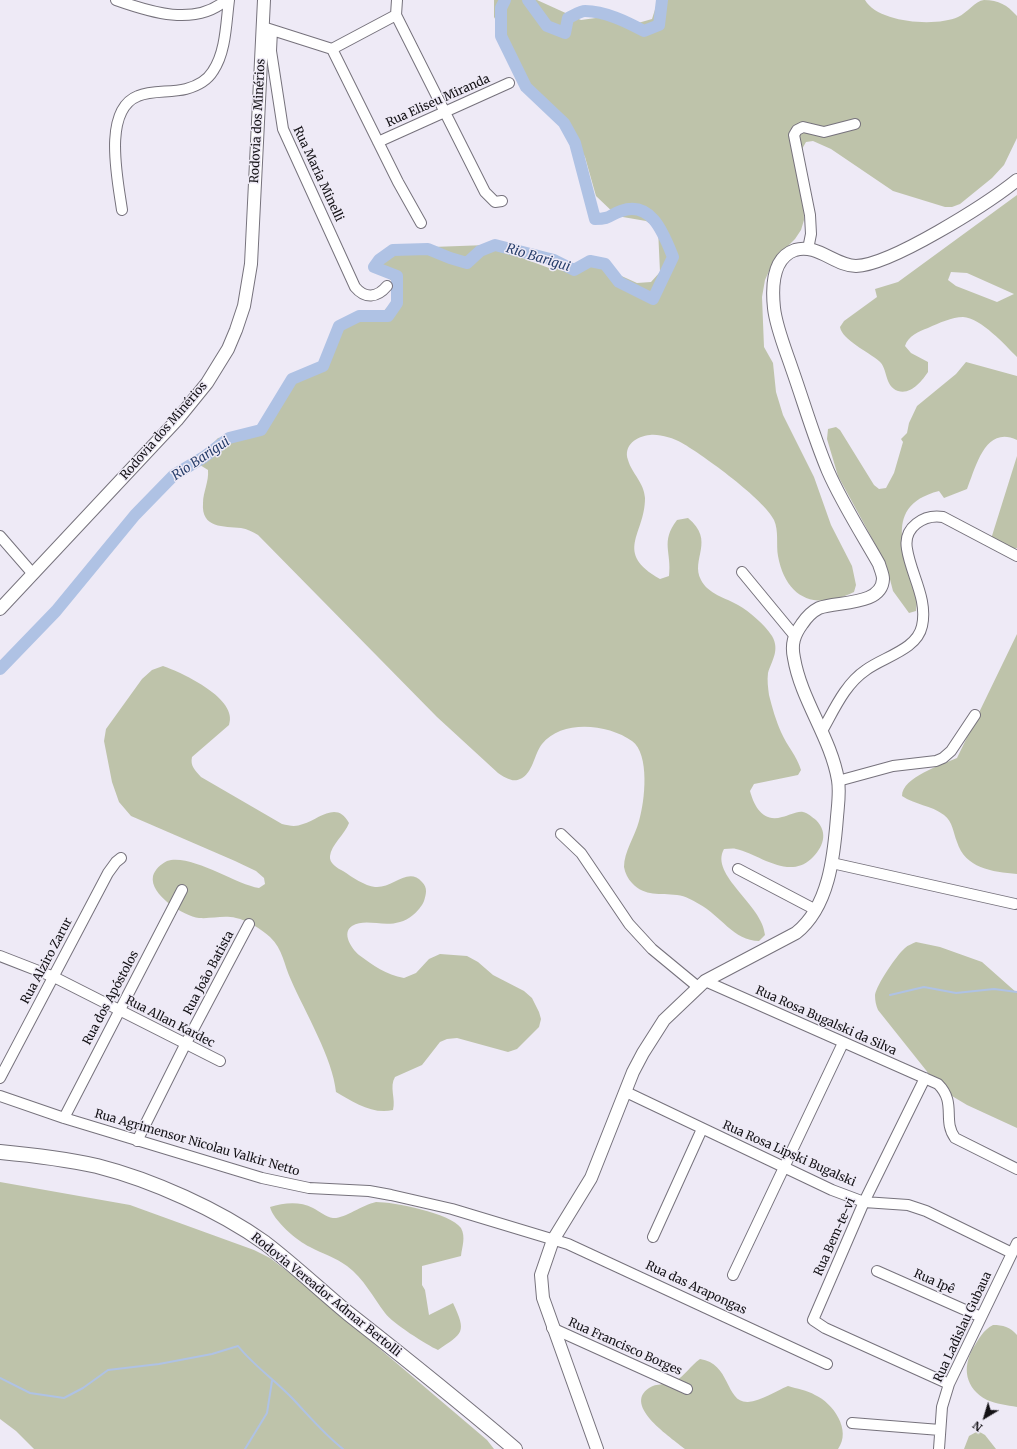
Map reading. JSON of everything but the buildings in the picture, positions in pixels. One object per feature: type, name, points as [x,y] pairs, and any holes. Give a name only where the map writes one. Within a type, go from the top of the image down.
[{"type":"highway","name":"Rodovia Vereador Admar Bertolli","points":[[0,1152],[31,1155],[97,1166],[168,1190],[227,1219],[265,1244],[459,1401],[515,1449]]},
{"type":"main road","name":"Rodovia dos Minérios","points":[[0,609],[196,399],[218,367],[236,330],[244,306],[251,264],[267,28],[264,0]]},
{"type":"main road","points":[[597,1449],[542,1298],[541,1275],[553,1240],[591,1178],[643,1053],[664,1020],[701,984],[796,933],[804,926],[816,910],[832,863],[837,827],[838,781],[822,731],[798,674],[793,658],[792,644],[794,635],[812,612],[820,608],[872,597],[880,588],[882,579],[879,564],[850,514],[810,427],[774,309],[774,278],[785,257],[795,250],[808,249],[845,265],[856,266],[878,261],[921,242],[1017,180]]},
{"type":"street","points":[[116,0],[152,11],[191,16],[214,9],[227,0]]},
{"type":"street","points":[[122,210],[115,149],[117,130],[125,104],[138,96],[192,88],[208,78],[216,68],[221,54],[227,0]]},
{"type":"street","points":[[397,0],[396,15],[485,192],[495,202],[502,201]]},
{"type":"street","points":[[332,49],[396,15]]},
{"type":"street","points":[[267,28],[332,49],[398,182],[421,223]]},
{"type":"street","name":"Rua Maria Minelli","points":[[267,28],[283,130],[355,287],[361,294],[368,296],[376,295],[387,286]]},
{"type":"street","name":"Rua Eliseu Miranda","points":[[378,142],[510,83]]},
{"type":"street","points":[[808,249],[811,234],[810,215],[794,135],[797,130],[803,126],[824,132],[855,124]]},
{"type":"street","points":[[822,731],[852,681],[867,669],[906,647],[916,639],[922,627],[923,608],[906,548],[909,533],[918,522],[923,518],[934,515],[943,517],[1017,556]]},
{"type":"street","points":[[1,537],[33,574]]},
{"type":"street","points":[[742,572],[794,635]]},
{"type":"street","points":[[838,781],[893,766],[936,761],[943,758],[951,751],[975,715]]},
{"type":"street","name":"Rua Rosa Bugalski da Silva","points":[[561,834],[581,853],[629,924],[652,949],[701,984],[938,1084],[945,1092],[949,1104],[949,1131],[955,1138],[1017,1169]]},
{"type":"street","name":"Rua Alziro Zarur","points":[[0,1078],[108,873],[121,858]]},
{"type":"street","points":[[832,863],[1015,904]]},
{"type":"street","points":[[738,869],[816,910]]},
{"type":"street","name":"Rua dos Apóstolos","points":[[64,1118],[182,890]]},
{"type":"street","name":"Rua João Batista","points":[[137,1141],[185,1045],[249,924]]},
{"type":"street","name":"Rua Allan Kardec","points":[[0,956],[54,977],[185,1045],[220,1061]]},
{"type":"street","points":[[733,1275],[843,1043]]},
{"type":"street","name":"Rua Bem-te-vi","points":[[925,1078],[864,1202],[813,1320],[826,1328],[949,1384]]},
{"type":"street","name":"Rua Rosa Lipski Bugalski","points":[[626,1092],[832,1190],[864,1202],[908,1205],[1015,1248]]},
{"type":"street","name":"Rua Agrimensor Nicolau Valkir Netto","points":[[0,1096],[137,1141],[262,1178],[308,1188],[369,1191],[391,1194],[452,1209],[553,1240]]},
{"type":"street","points":[[653,1237],[702,1129]]},
{"type":"street","name":"Rua das Arapongas","points":[[553,1240],[581,1249],[827,1364]]},
{"type":"street","name":"Rua Ladislau Gubaua","points":[[938,1449],[942,1407],[949,1384],[1015,1248]]},
{"type":"street","name":"Rua Ipê","points":[[877,1271],[981,1317]]},
{"type":"street","name":"Rua Francisco Borges","points":[[552,1328],[687,1389]]},
{"type":"street","points":[[852,1424],[940,1430]]},
{"type":"green space","points":[[494,0],[537,0],[581,20],[618,15],[638,23],[652,19],[658,0],[865,0],[872,8],[882,14],[894,18],[908,21],[936,22],[958,17],[977,3],[984,0],[989,0],[1002,4],[1017,16],[1017,138],[1004,165],[992,178],[960,204],[952,207],[945,207],[893,191],[831,149],[813,141],[806,142],[802,149],[804,220],[801,230],[795,239],[774,260],[765,280],[762,297],[764,347],[773,363],[776,392],[783,415],[814,477],[831,525],[852,566],[856,585],[854,592],[840,598],[815,600],[805,597],[796,591],[788,582],[782,571],[778,556],[776,524],[768,511],[759,501],[732,478],[692,449],[675,440],[654,435],[640,437],[629,446],[627,455],[628,460],[642,487],[645,498],[644,511],[635,542],[635,551],[638,560],[646,569],[660,579],[669,576],[669,535],[677,520],[688,518],[696,526],[702,542],[698,572],[704,585],[708,589],[738,605],[752,615],[765,627],[774,641],[775,650],[768,673],[769,695],[779,728],[801,770],[798,775],[754,784],[750,791],[760,812],[770,818],[798,812],[810,815],[820,825],[823,840],[819,850],[811,859],[802,865],[793,867],[774,864],[736,849],[724,849],[721,859],[724,869],[730,880],[756,913],[762,924],[765,935],[759,941],[742,937],[714,914],[689,898],[677,895],[647,892],[637,887],[628,878],[624,869],[624,861],[639,821],[644,790],[644,767],[642,756],[638,747],[632,741],[622,735],[598,728],[573,728],[561,731],[551,736],[542,744],[531,768],[524,776],[514,780],[498,773],[437,717],[258,535],[243,528],[221,526],[210,522],[206,518],[203,511],[208,470],[200,465],[189,468],[218,438],[247,433],[260,423],[281,391],[324,361],[339,327],[350,315],[379,316],[394,300],[398,287],[383,273],[380,266],[390,256],[405,248],[487,245],[549,268],[595,264],[637,283],[651,282],[660,272],[658,229],[646,221],[617,216],[596,196],[585,157],[563,118],[514,67],[506,38],[494,17]]},
{"type":"green space","points":[[1017,195],[1017,357],[999,339],[977,322],[963,317],[954,318],[914,334],[906,342],[905,346],[911,353],[928,362],[928,372],[912,389],[903,392],[894,389],[888,381],[882,364],[875,357],[846,337],[840,327],[844,321],[877,297],[875,289],[898,282]],"holes":[[[951,272],[967,273],[1014,294],[997,302],[956,286],[948,280]]]},
{"type":"green space","points":[[966,362],[1017,376],[1017,440],[1006,437],[997,438],[989,443],[978,460],[967,489],[944,498],[939,491],[920,499],[908,509],[903,522],[902,536],[917,602],[916,611],[909,613],[893,591],[886,564],[838,476],[827,439],[828,429],[836,427],[840,430],[874,485],[879,489],[886,488],[894,473],[903,442],[901,439],[907,433],[909,423],[917,406],[956,374]]},
{"type":"green space","points":[[1017,456],[1017,548],[1009,551],[991,539]]},
{"type":"green space","points":[[1017,634],[1017,874],[989,870],[973,863],[966,858],[961,851],[951,824],[944,815],[934,809],[902,796],[908,783],[915,777],[957,758]]},
{"type":"green space","points":[[163,666],[207,688],[226,706],[230,715],[229,725],[192,757],[192,765],[201,777],[282,824],[298,826],[321,815],[333,812],[339,813],[344,816],[349,823],[331,852],[330,859],[336,867],[359,881],[375,887],[388,885],[405,877],[411,876],[417,878],[424,884],[426,891],[421,907],[405,920],[389,924],[359,923],[349,929],[347,933],[349,941],[356,952],[364,959],[391,975],[404,978],[416,973],[429,959],[440,954],[467,956],[478,962],[493,975],[524,991],[532,998],[539,1012],[541,1019],[539,1027],[517,1049],[508,1052],[457,1038],[447,1039],[440,1042],[422,1065],[395,1077],[393,1081],[393,1110],[378,1111],[363,1107],[336,1092],[330,1065],[324,1050],[291,980],[281,952],[270,937],[258,928],[240,919],[231,917],[199,918],[185,913],[177,909],[162,897],[156,890],[153,883],[153,876],[157,869],[167,861],[177,860],[188,861],[200,865],[259,888],[265,884],[264,878],[256,871],[235,861],[131,816],[119,802],[112,782],[104,741],[106,729],[142,679],[152,670]]},
{"type":"green space","points":[[916,942],[940,947],[982,962],[1017,993],[1017,1128],[967,1105],[947,1093],[929,1074],[878,1010],[875,995],[883,977],[901,952],[907,946]]},
{"type":"green space","points":[[0,1182],[130,1205],[254,1250],[270,1258],[300,1281],[487,1440],[494,1449],[34,1449],[16,1431],[0,1419]]},
{"type":"green space","points":[[376,1202],[421,1209],[446,1218],[461,1228],[463,1242],[461,1256],[422,1266],[422,1285],[425,1290],[429,1315],[453,1303],[460,1321],[461,1327],[457,1336],[438,1350],[418,1339],[389,1317],[363,1282],[347,1266],[338,1260],[310,1247],[286,1230],[276,1218],[270,1207],[281,1204],[302,1204],[330,1217],[337,1218]]},
{"type":"green space","points":[[993,1325],[1006,1327],[1017,1335],[1017,1407],[987,1400],[974,1390],[970,1384],[967,1363],[970,1355],[979,1338]]},
{"type":"green space","points":[[700,1359],[710,1362],[717,1368],[723,1375],[735,1396],[741,1401],[748,1402],[758,1400],[788,1386],[809,1392],[822,1399],[834,1411],[842,1426],[842,1442],[838,1449],[685,1449],[652,1421],[641,1404],[642,1395],[652,1386],[672,1382],[678,1379]]},
{"type":"green space","points":[[978,1431],[985,1435],[996,1449],[964,1449],[969,1436]]},
{"type":"waterway","name":"Rio Barigui","points":[[0,669],[56,611],[135,515],[174,475],[204,457],[229,438],[261,430],[292,379],[323,366],[339,326],[359,316],[388,316],[397,303],[397,276],[374,267],[379,260],[393,250],[428,249],[467,263],[480,251],[495,245],[554,260],[574,270],[590,261],[605,264],[619,282],[653,299],[673,257],[661,230],[649,215],[641,210],[632,209],[621,211],[607,218],[595,219],[575,143],[564,123],[526,87],[501,36],[501,8],[505,0]]},
{"type":"waterway","name":"Rio Barigui","points":[[528,0],[547,26],[565,33],[568,18],[585,11],[593,11],[608,15],[644,31],[659,25],[662,0]]},
{"type":"waterway","points":[[890,995],[924,987],[956,993],[994,989],[1017,992]]},
{"type":"waterway","points":[[0,1378],[30,1393],[64,1398],[83,1388],[108,1370],[159,1364],[212,1354],[238,1346],[343,1449]]},
{"type":"waterway","points":[[245,1449],[267,1413],[272,1381]]}]
